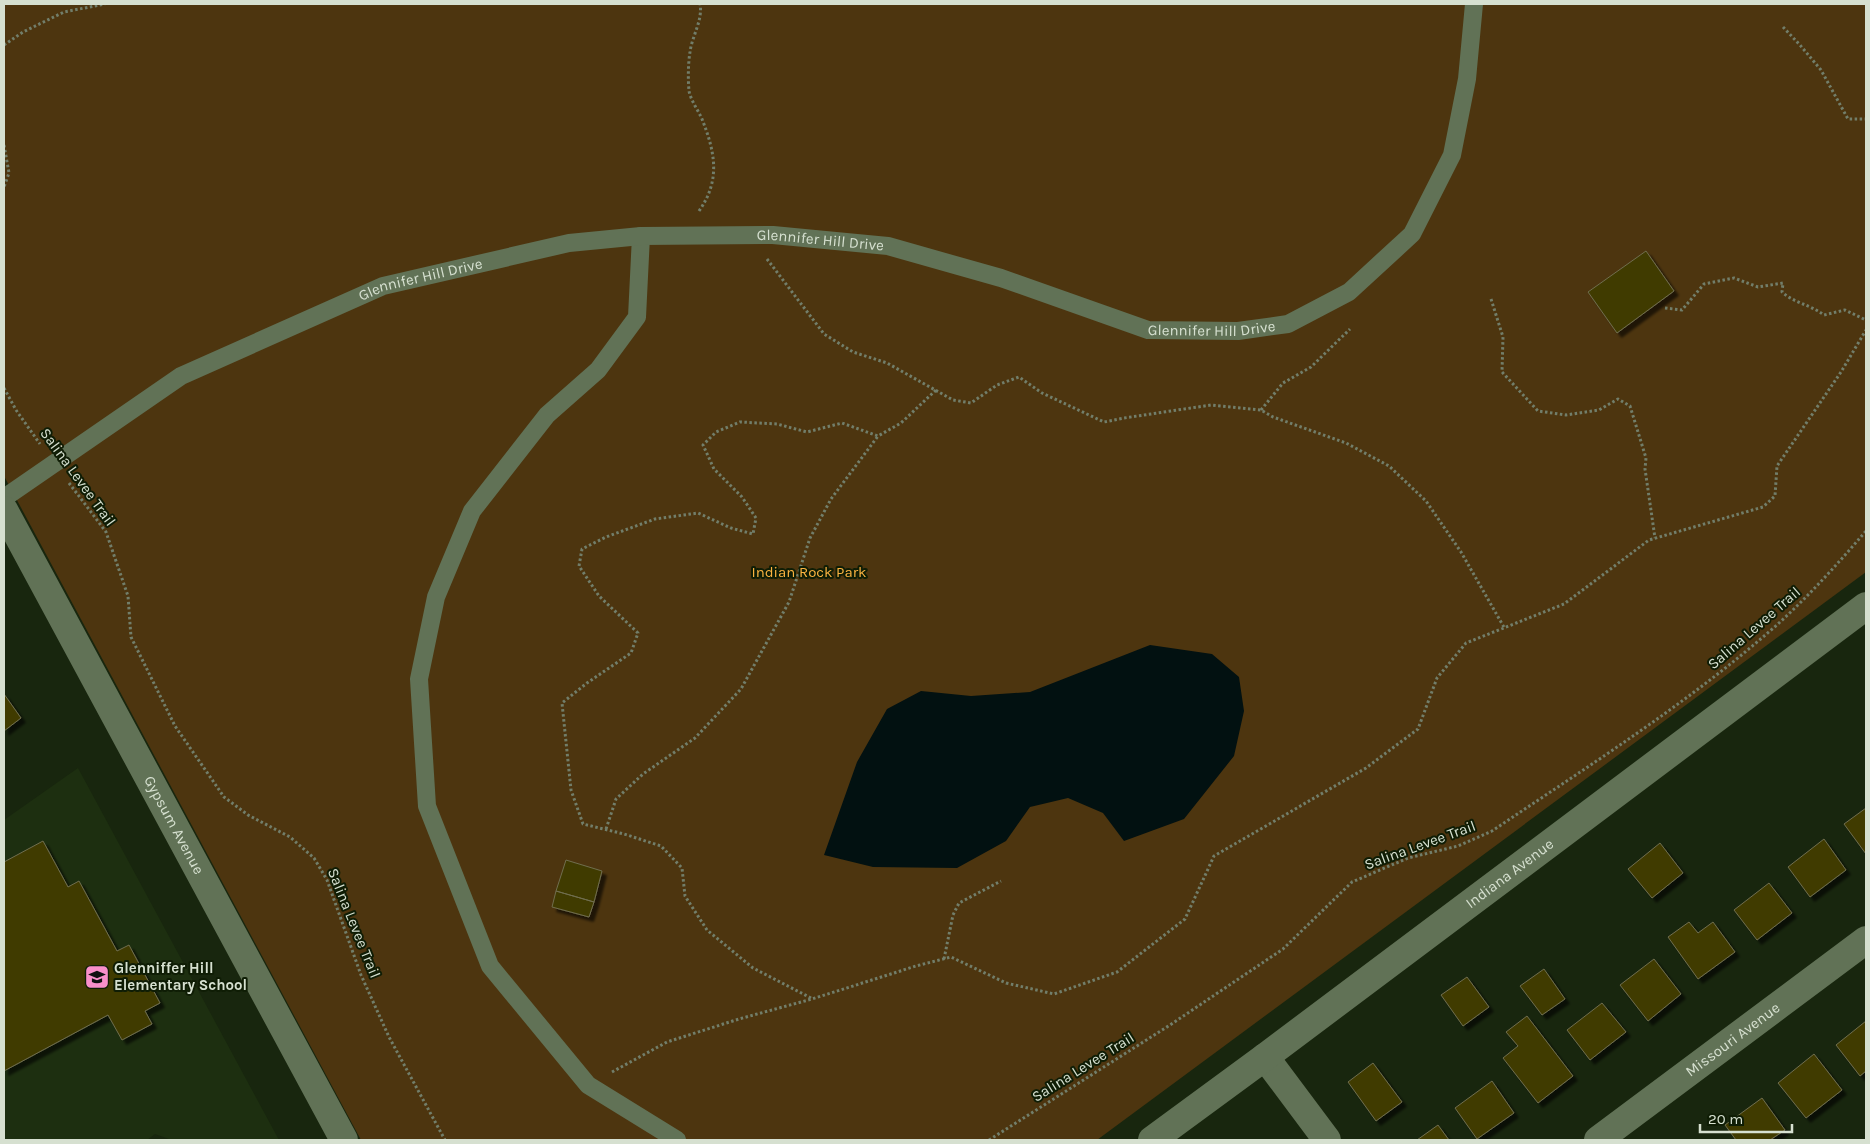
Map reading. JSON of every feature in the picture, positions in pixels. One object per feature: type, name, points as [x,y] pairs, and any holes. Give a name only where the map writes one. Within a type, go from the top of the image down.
[{"type":"street","name":"Gypsum Avenue","points":[[4,510],[344,1140]]},
{"type":"street","name":"Indiana Avenue","points":[[1152,1140],[1865,606]]},
{"type":"street","name":"Missouri Avenue","points":[[1598,1140],[1866,940]]},
{"type":"street","points":[[1265,1057],[1327,1140]]},
{"type":"lane","name":"Glennifer Hill Drive","points":[[4,498],[181,376],[383,286],[568,243],[641,236],[773,235],[888,246],[1001,278],[1148,330],[1238,331],[1288,324],[1349,292],[1412,234],[1452,155],[1467,79],[1474,4]]},
{"type":"lane","points":[[641,236],[637,317],[598,370],[547,415],[472,511],[436,597],[419,679],[427,806],[490,966],[588,1085],[677,1140]]},
{"type":"path","points":[[4,45],[22,32],[64,12],[105,4]]},
{"type":"path","points":[[681,236],[705,202],[715,177],[713,153],[690,92],[690,53],[701,11],[700,4]]},
{"type":"path","points":[[1784,27],[1820,70],[1848,119],[1866,119]]},
{"type":"path","points":[[4,146],[9,173],[4,187]]},
{"type":"path","points":[[748,235],[824,334],[853,352],[887,363],[953,400],[971,403],[997,385],[1019,377],[1042,393],[1104,422],[1210,405],[1261,410],[1273,417],[1346,443],[1389,466],[1426,501],[1461,552],[1505,629]]},
{"type":"path","points":[[1665,308],[1682,310],[1704,284],[1734,278],[1758,287],[1783,284],[1782,292],[1789,298],[1813,306],[1824,315],[1845,310],[1866,320]]},
{"type":"path","points":[[1491,299],[1503,338],[1502,372],[1538,411],[1566,415],[1600,410],[1618,399],[1630,406],[1646,458],[1645,469],[1656,538]]},
{"type":"path","points":[[1261,410],[1283,383],[1311,367],[1350,329]]},
{"type":"path","points":[[588,1085],[668,1042],[916,966],[952,957],[1006,983],[1054,994],[1117,972],[1185,920],[1214,856],[1366,768],[1418,729],[1437,678],[1466,643],[1564,604],[1649,540],[1763,507],[1775,496],[1777,466],[1841,372],[1866,330]]},
{"type":"path","name":"Salina Levee Trail","points":[[4,388],[16,410],[106,532],[128,596],[131,637],[175,726],[224,797],[248,815],[290,837],[314,858],[327,880],[377,1011],[389,1037],[445,1140]]},
{"type":"path","points":[[606,829],[616,799],[643,774],[695,738],[741,690],[789,602],[810,538],[831,499],[878,436],[901,423],[936,390]]},
{"type":"path","points":[[812,999],[753,968],[707,930],[685,896],[682,868],[660,846],[606,829],[583,824],[571,790],[562,703],[587,683],[631,653],[638,633],[604,602],[594,589],[579,566],[582,549],[606,537],[655,519],[698,513],[731,528],[753,534],[756,518],[742,497],[714,468],[703,445],[716,432],[740,422],[777,424],[808,432],[842,423],[878,436]]},
{"type":"path","name":"Salina Levee Trail","points":[[989,1140],[1170,1025],[1283,949],[1352,882],[1408,858],[1458,846],[1492,830],[1691,694],[1764,637],[1813,592],[1866,531]]},
{"type":"path","points":[[944,959],[954,915],[959,903],[1001,881]]},
{"type":"shaded area","points":[[1150,645],[1212,654],[1239,677],[1244,711],[1234,756],[1184,819],[1124,841],[1103,813],[1068,798],[1030,807],[1006,841],[957,868],[873,867],[824,855],[857,762],[887,709],[921,691],[971,696],[1030,692]]},
{"type":"shaded area","name":"Glenniffer Hill Elementary School","points":[[78,768],[279,1140],[172,1140],[155,1134],[147,1140],[4,1140],[4,820]]},
{"type":"green space","name":"Indian Rock Park","points":[[4,4],[1866,4],[1866,572],[1097,1140],[361,1140],[4,476]]},
{"type":"building","points":[[1646,251],[1674,291],[1617,333],[1588,292]]},
{"type":"building","points":[[4,694],[21,718],[4,731]]},
{"type":"building","points":[[1866,808],[1866,854],[1844,824]]},
{"type":"building","points":[[1824,839],[1846,870],[1810,897],[1788,867]]},
{"type":"building","points":[[43,841],[68,887],[79,881],[117,951],[129,945],[160,1003],[145,1011],[152,1024],[122,1040],[108,1015],[4,1071],[4,862]]},
{"type":"building","points":[[1660,843],[1683,873],[1652,898],[1628,869]]},
{"type":"building","points":[[566,860],[602,871],[594,902],[556,891]]},
{"type":"building","points":[[1769,883],[1792,913],[1757,940],[1734,910]]},
{"type":"building","points":[[556,891],[594,902],[589,917],[552,907]]},
{"type":"building","points":[[1689,922],[1698,933],[1713,922],[1735,952],[1698,979],[1668,937]]},
{"type":"building","points":[[1654,959],[1681,994],[1648,1021],[1620,985]]},
{"type":"building","points":[[1544,969],[1565,999],[1542,1015],[1520,986]]},
{"type":"building","points":[[1467,977],[1489,1007],[1463,1026],[1441,995]]},
{"type":"building","points":[[1602,1003],[1626,1032],[1590,1060],[1567,1030]]},
{"type":"building","points":[[1527,1016],[1573,1076],[1538,1103],[1503,1058],[1518,1046],[1506,1032]]},
{"type":"building","points":[[1866,1021],[1866,1071],[1860,1076],[1836,1045]]},
{"type":"building","points":[[1814,1054],[1842,1090],[1806,1118],[1778,1083]]},
{"type":"building","points":[[1373,1063],[1402,1102],[1376,1121],[1348,1082]]},
{"type":"building","points":[[1492,1081],[1514,1113],[1477,1139],[1455,1108]]},
{"type":"building","points":[[1762,1098],[1785,1130],[1770,1140],[1736,1140],[1725,1125]]},
{"type":"building","points":[[1438,1125],[1449,1140],[1417,1140]]},
{"type":"place","name":"Glenniffer Hill Elementary School","points":[[97,977]]}]
